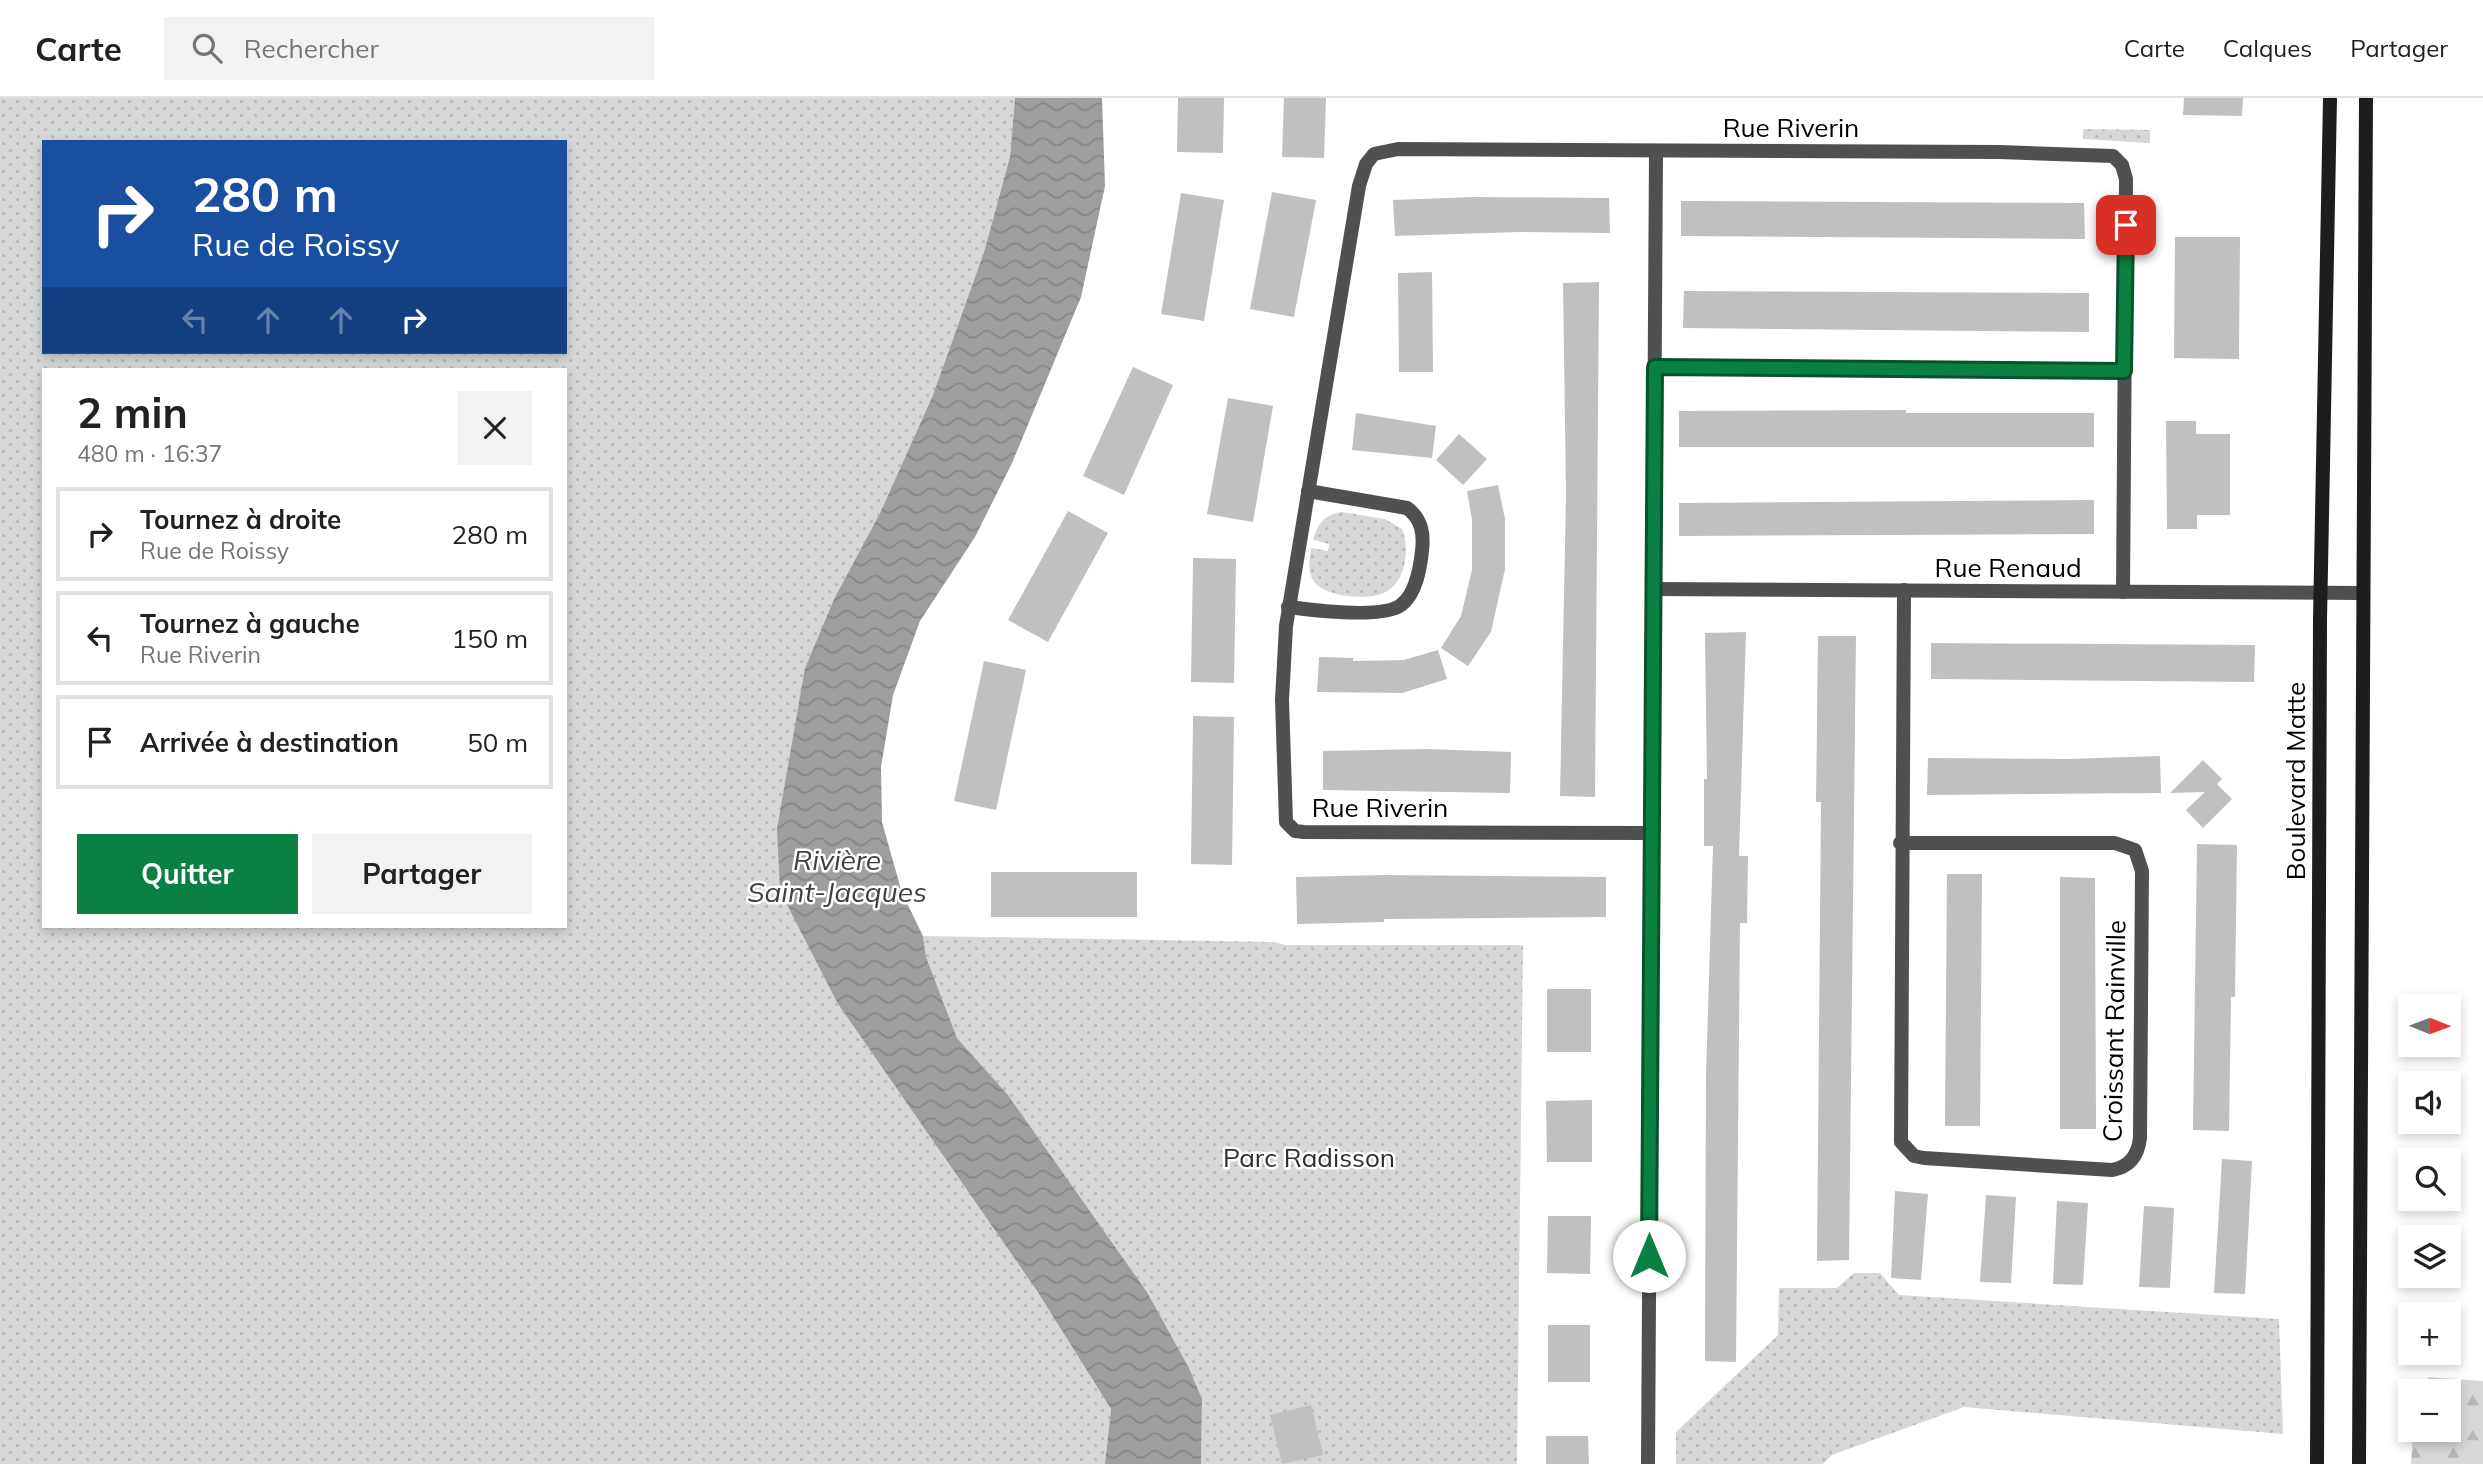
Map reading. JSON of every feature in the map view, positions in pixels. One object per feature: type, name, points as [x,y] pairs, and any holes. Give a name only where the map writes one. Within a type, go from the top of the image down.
[{"type":"main road","name":"Boulevard Matte","points":[[2318,1464],[2321,594],[2330,98]]},
{"type":"main road","points":[[2359,1464],[2366,98]]},
{"type":"street","name":"Rue Riverin","points":[[1652,833],[1295,831],[1284,815],[1283,656],[1288,607],[1359,186],[1366,164],[1374,154],[1398,149],[1999,152],[2113,156],[2122,165],[2126,179],[2123,592]]},
{"type":"street","points":[[1648,1464],[1656,152]]},
{"type":"street","points":[[1655,367],[2124,371]]},
{"type":"street","points":[[1288,607],[1391,610],[1408,598],[1420,568],[1422,528],[1414,513],[1401,506],[1308,491]]},
{"type":"street","name":"Rue Renaud","points":[[1653,589],[2363,593]]},
{"type":"street","name":"Croissant Rainville","points":[[1900,843],[2115,843],[2135,850],[2141,871],[2140,1138],[2137,1153],[2126,1166],[2112,1170],[1924,1158],[1914,1156],[1901,1142],[1900,843],[1904,590]]},
{"type":"green space","points":[[0,98],[1015,98],[1010,157],[984,252],[933,395],[880,513],[834,599],[805,668],[838,1004],[1037,1291],[1111,1409],[1105,1464],[0,1464]]},
{"type":"green space","points":[[2083,129],[2150,130],[2150,143],[2083,139]]},
{"type":"green space","points":[[1342,512],[1385,519],[1402,529],[1406,544],[1403,570],[1395,585],[1382,594],[1361,597],[1337,594],[1319,586],[1311,576],[1311,548],[1328,551],[1329,544],[1313,540],[1317,529],[1326,518]]},
{"type":"green space","name":"Parc Radisson","points":[[923,936],[1274,942],[1285,945],[1523,945],[1517,1464],[1201,1464],[1202,1399],[1189,1368],[1147,1292],[1008,1095],[957,1038],[926,957]]},
{"type":"green space","points":[[1854,1273],[1880,1273],[1899,1295],[2279,1319],[2283,1434],[1964,1407],[1832,1455],[1823,1464],[1676,1464],[1676,1432],[1778,1335],[1779,1288],[1837,1288]]},
{"type":"green space","points":[[2461,1379],[2483,1381],[2483,1464],[2411,1464],[2412,1442],[2461,1442]]},
{"type":"water","name":"Rivière Saint-Jacques","points":[[1015,98],[1102,98],[1105,186],[1081,297],[1012,463],[975,537],[920,621],[893,695],[881,767],[882,822],[902,893],[923,936],[926,957],[957,1038],[1008,1095],[1147,1292],[1189,1368],[1202,1399],[1201,1464],[1105,1464],[1111,1409],[1037,1291],[838,1004],[780,891],[777,829],[805,668],[834,599],[880,513],[933,395],[984,252],[1010,157]]},
{"type":"building","points":[[1178,98],[1224,98],[1223,153],[1177,152]]},
{"type":"building","points":[[1284,98],[1326,98],[1324,158],[1282,157]]},
{"type":"building","points":[[2184,98],[2243,98],[2242,116],[2183,115]]},
{"type":"building","points":[[1272,192],[1316,200],[1294,317],[1250,309]]},
{"type":"building","points":[[1181,193],[1224,200],[1204,321],[1161,314]]},
{"type":"building","points":[[1474,197],[1609,198],[1610,233],[1519,232],[1395,236],[1393,200]]},
{"type":"building","points":[[1681,201],[2084,203],[2085,239],[1681,236]]},
{"type":"building","points":[[2175,237],[2240,237],[2239,359],[2174,358]]},
{"type":"building","points":[[1432,272],[1433,372],[1399,372],[1398,273]]},
{"type":"building","points":[[1599,282],[1595,797],[1560,796],[1566,495],[1563,283]]},
{"type":"building","points":[[1684,291],[2089,293],[2089,332],[1683,328]]},
{"type":"building","points":[[1133,367],[1173,385],[1124,495],[1083,476]]},
{"type":"building","points":[[1228,398],[1273,406],[1253,522],[1207,514]]},
{"type":"building","points":[[1906,410],[1906,413],[2094,413],[2094,447],[1679,447],[1679,411]]},
{"type":"building","points":[[1356,413],[1436,426],[1432,458],[1352,450]]},
{"type":"building","points":[[2166,421],[2196,421],[2196,434],[2230,434],[2230,515],[2197,515],[2197,529],[2167,529]]},
{"type":"building","points":[[1459,434],[1487,459],[1463,485],[1436,460]]},
{"type":"building","points":[[1498,485],[1505,519],[1505,569],[1491,632],[1468,666],[1441,648],[1461,616],[1472,570],[1472,520],[1467,491]]},
{"type":"building","points":[[2094,500],[2094,534],[1679,536],[1679,503]]},
{"type":"building","points":[[1068,511],[1108,533],[1048,642],[1008,620]]},
{"type":"building","points":[[1193,558],[1236,559],[1234,683],[1191,682]]},
{"type":"building","points":[[1746,632],[1739,856],[1748,856],[1747,923],[1740,923],[1736,1362],[1705,1361],[1706,1075],[1713,846],[1704,846],[1704,779],[1707,779],[1705,633]]},
{"type":"building","points":[[1818,636],[1856,636],[1849,1260],[1817,1261],[1821,802],[1816,802]]},
{"type":"building","points":[[1931,643],[2255,645],[2254,682],[1931,679]]},
{"type":"building","points":[[1438,650],[1447,679],[1402,693],[1317,692],[1319,657],[1353,658],[1353,661],[1404,660]]},
{"type":"building","points":[[984,661],[1026,670],[996,810],[954,801]]},
{"type":"building","points":[[1193,716],[1234,717],[1232,865],[1191,864]]},
{"type":"building","points":[[1427,749],[1511,752],[1510,793],[1323,790],[1323,751]]},
{"type":"building","points":[[2160,756],[2161,793],[1927,795],[1928,758],[2068,759]]},
{"type":"building","points":[[2203,760],[2222,779],[2217,784],[2232,799],[2203,828],[2186,810],[2205,792],[2170,793]]},
{"type":"building","points":[[2197,844],[2237,845],[2235,997],[2231,997],[2229,1131],[2193,1130]]},
{"type":"building","points":[[991,872],[1137,872],[1137,917],[991,917]]},
{"type":"building","points":[[1947,874],[1982,874],[1980,1126],[1945,1126]]},
{"type":"building","points":[[1296,877],[1606,877],[1606,917],[1384,919],[1384,922],[1297,924]]},
{"type":"building","points":[[2060,877],[2095,878],[2096,1129],[2060,1129]]},
{"type":"building","points":[[1547,989],[1591,989],[1591,1052],[1547,1052]]},
{"type":"building","points":[[1592,1100],[1592,1162],[1547,1162],[1546,1101]]},
{"type":"building","points":[[2222,1159],[2252,1161],[2245,1294],[2214,1293]]},
{"type":"building","points":[[1895,1191],[1928,1194],[1921,1280],[1891,1278]]},
{"type":"building","points":[[1986,1195],[2016,1197],[2011,1283],[1980,1282]]},
{"type":"building","points":[[2057,1201],[2088,1203],[2083,1285],[2053,1284]]},
{"type":"building","points":[[2144,1206],[2174,1208],[2170,1288],[2139,1287]]},
{"type":"building","points":[[1548,1216],[1591,1216],[1590,1274],[1547,1273]]},
{"type":"building","points":[[1548,1325],[1590,1325],[1590,1382],[1548,1382]]},
{"type":"building","points":[[1311,1405],[1323,1455],[1282,1464],[1270,1415]]},
{"type":"building","points":[[1546,1436],[1588,1436],[1589,1464],[1546,1464]]},
{"type":"route","points":[[1649,1256],[1655,367],[2124,371],[2126,225]]}]
